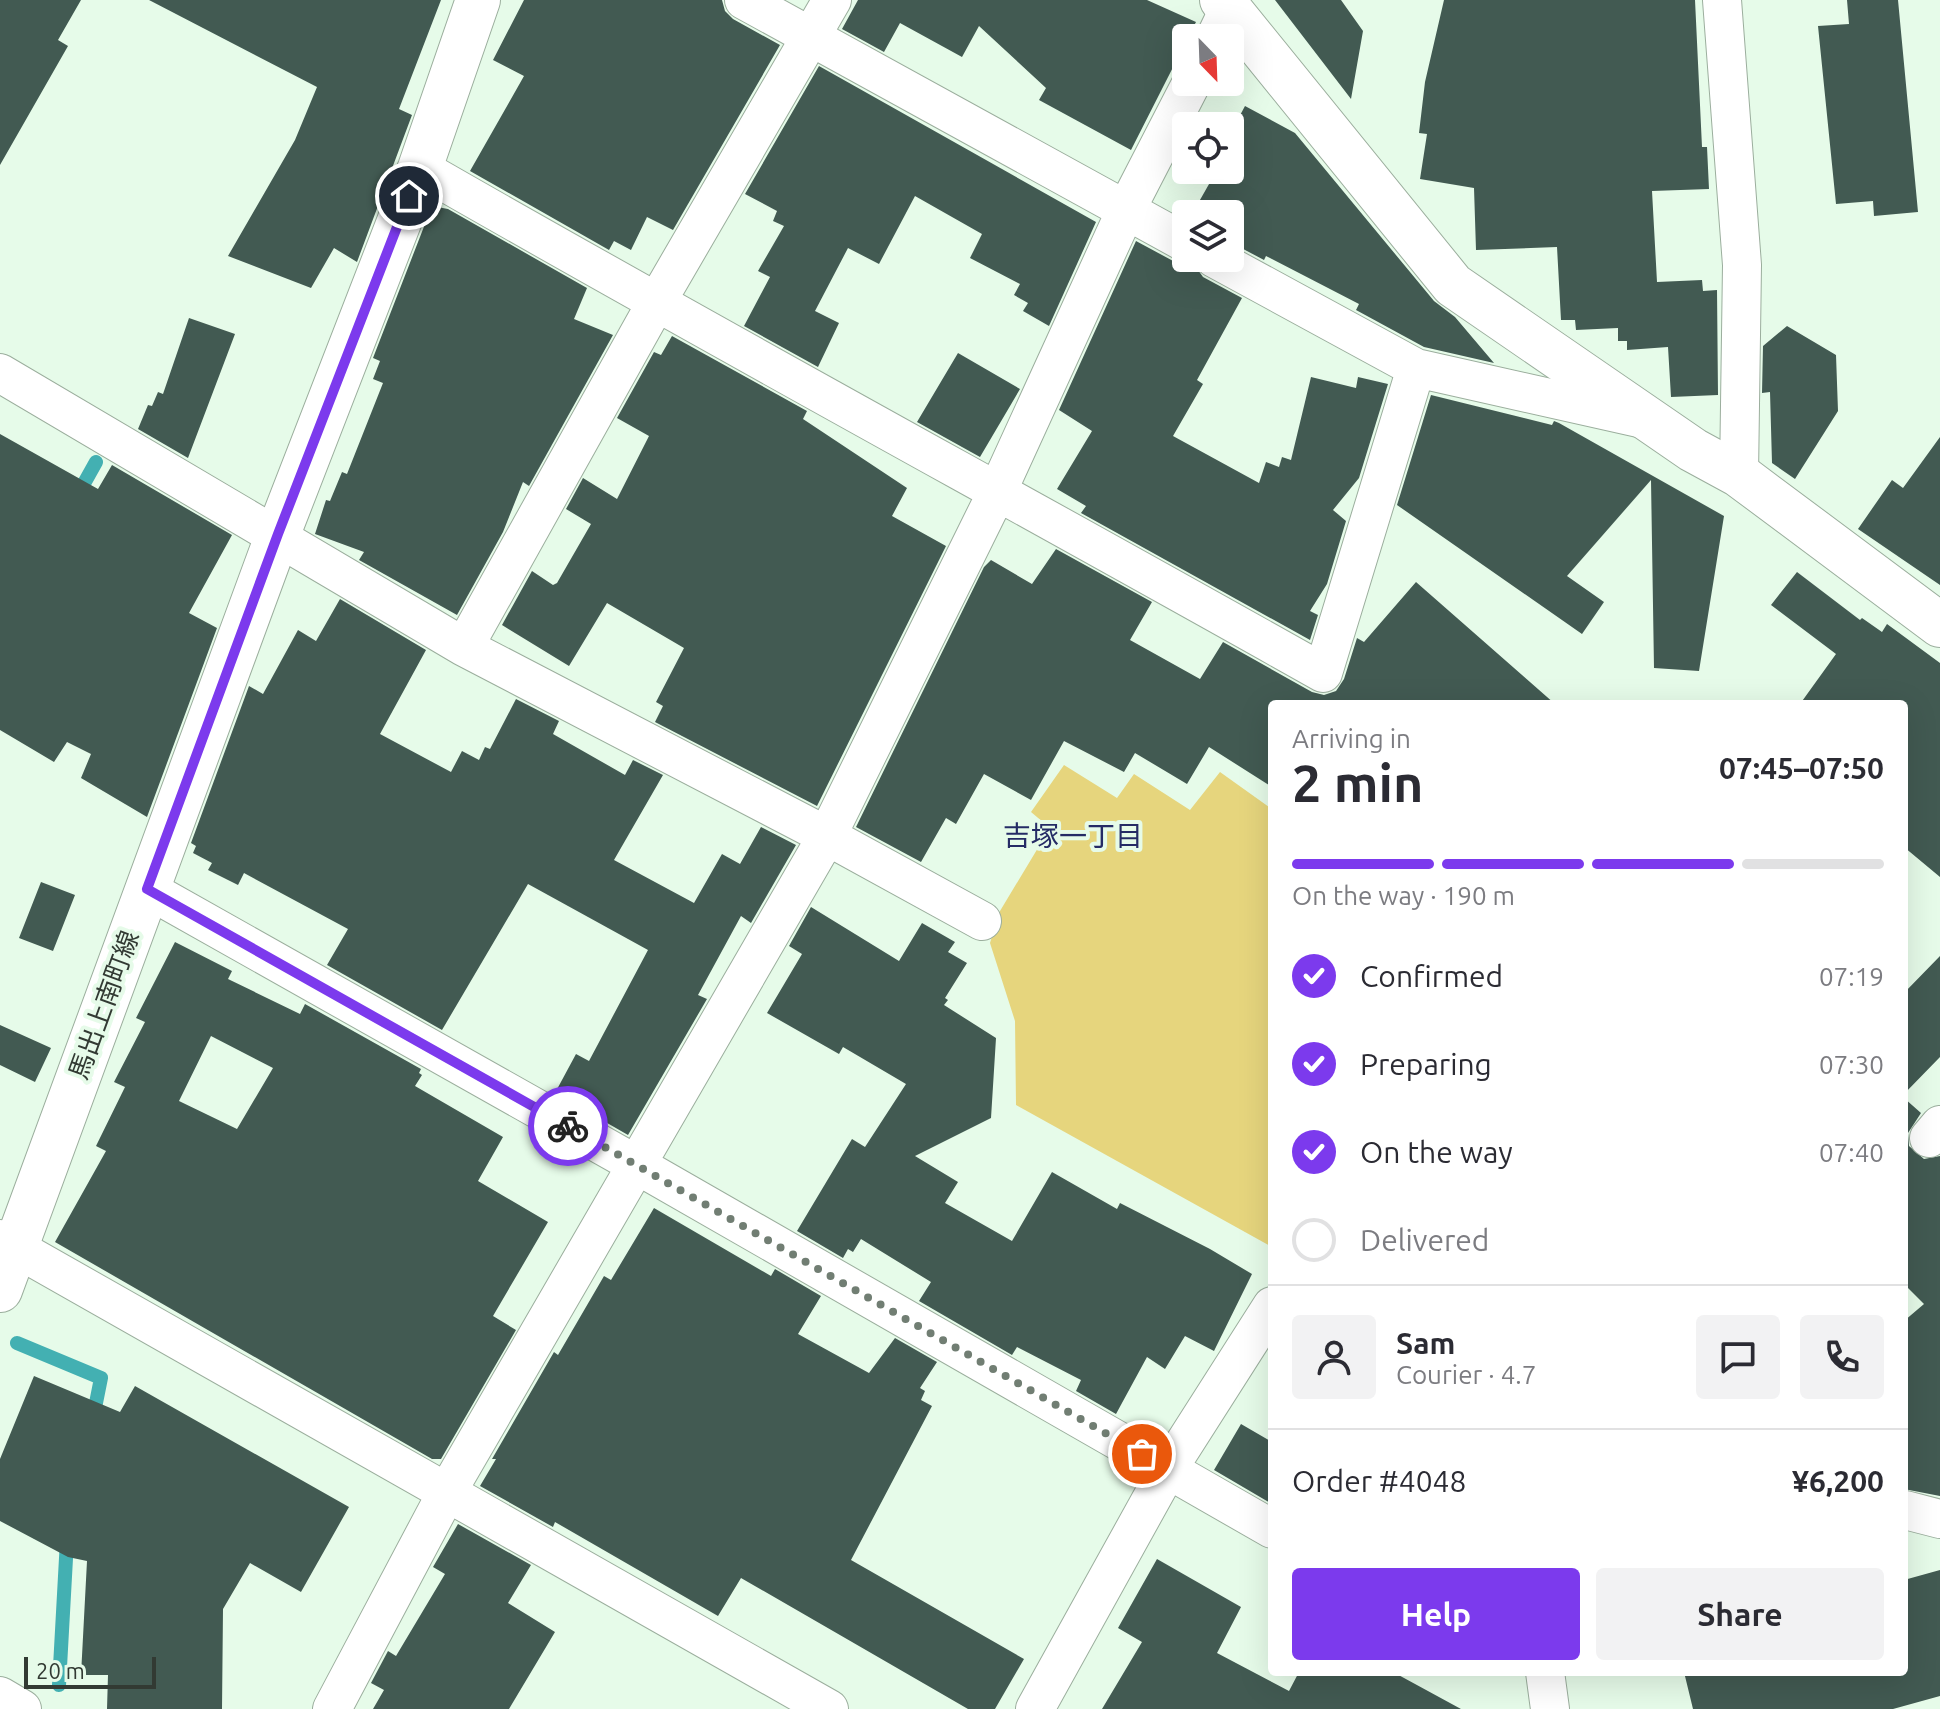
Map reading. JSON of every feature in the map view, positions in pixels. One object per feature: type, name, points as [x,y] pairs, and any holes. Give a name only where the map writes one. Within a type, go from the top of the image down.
[{"type":"main road","name":"馬出上南町線","points":[[0,1290],[7,1243],[147,889],[278,534],[420,168],[478,0]]},
{"type":"main road","points":[[1222,16],[1453,285],[1693,450],[1739,475],[1940,625]]},
{"type":"street","points":[[744,0],[1172,235]]},
{"type":"street","points":[[464,647],[656,303],[832,0]]},
{"type":"street","points":[[1722,0],[1742,265],[1739,475]]},
{"type":"street","points":[[332,1709],[447,1492],[827,836],[998,490],[1126,210],[1185,96]]},
{"type":"street","points":[[420,168],[656,303],[1323,673],[1416,368]]},
{"type":"street","points":[[1240,272],[1416,368],[1650,420]]},
{"type":"street","points":[[0,373],[278,534],[464,647],[827,836],[982,921]]},
{"type":"street","points":[[147,889],[1268,1527]]},
{"type":"street","points":[[7,1243],[829,1709]]},
{"type":"street","points":[[1035,1709],[1168,1469],[1268,1312]]},
{"type":"street","points":[[1908,1511],[1940,1519]]},
{"type":"street","points":[[0,1696],[22,1709]]},
{"type":"shaded area","points":[[1064,765],[1117,798],[1134,774],[1190,810],[1220,772],[1268,806],[1268,1245],[1016,1105],[1015,1021],[990,943],[1000,911],[1050,828],[1031,812]]},
{"type":"building","points":[[0,0],[81,0],[58,40],[68,46],[0,165]]},
{"type":"building","points":[[149,0],[441,0],[399,109],[412,115],[357,262],[334,248],[311,288],[228,256],[295,140],[317,87]]},
{"type":"building","points":[[524,0],[722,0],[725,11],[733,19],[780,45],[673,230],[647,217],[631,250],[614,241],[609,250],[470,171],[524,76],[493,60]]},
{"type":"building","points":[[858,0],[1147,0],[1196,22],[1172,24],[1172,69],[1131,150],[1039,100],[1046,88],[979,26],[962,57],[900,23],[884,52],[842,29]]},
{"type":"building","points":[[1275,0],[1341,0],[1363,31],[1351,99]]},
{"type":"building","points":[[1444,0],[1695,0],[1702,147],[1707,147],[1709,189],[1652,191],[1657,282],[1702,280],[1703,291],[1717,290],[1718,395],[1671,397],[1668,347],[1627,350],[1627,341],[1618,341],[1618,328],[1576,330],[1575,320],[1561,320],[1557,247],[1476,250],[1474,188],[1420,179],[1427,134],[1419,133],[1425,82]]},
{"type":"building","points":[[1847,0],[1898,0],[1918,212],[1874,216],[1873,201],[1836,204],[1818,26],[1849,24]]},
{"type":"building","points":[[819,66],[1096,222],[1049,326],[1023,311],[1028,303],[1014,295],[1020,284],[970,258],[982,234],[915,196],[879,264],[848,248],[815,311],[839,323],[818,367],[744,326],[770,277],[758,271],[784,226],[773,221],[777,211],[745,194]]},
{"type":"building","points":[[1245,106],[1295,133],[1434,301],[1455,317],[1494,363],[1424,347],[1356,310],[1359,304],[1266,256],[1264,260],[1244,249],[1244,200],[1200,200],[1209,184],[1244,184],[1242,112]]},
{"type":"building","points":[[432,206],[448,209],[587,288],[574,319],[613,335],[529,486],[523,482],[503,532],[457,615],[359,560],[364,552],[315,534],[326,500],[330,501],[342,472],[347,474],[383,383],[373,379],[380,361],[373,358]]},
{"type":"building","points":[[1136,241],[1172,260],[1172,272],[1199,272],[1203,277],[1242,298],[1197,380],[1203,384],[1173,436],[1259,483],[1266,462],[1279,467],[1282,457],[1291,460],[1311,377],[1356,388],[1358,377],[1388,384],[1359,478],[1333,510],[1346,521],[1327,584],[1310,611],[1318,615],[1310,640],[1081,513],[1086,506],[1057,489],[1092,431],[1059,410]]},
{"type":"building","points":[[189,318],[235,334],[188,458],[138,429],[148,405],[152,406],[158,392],[163,394]]},
{"type":"building","points":[[1787,326],[1836,355],[1838,411],[1795,479],[1772,463],[1770,392],[1762,393],[1763,346]]},
{"type":"building","points":[[672,336],[807,411],[803,419],[907,488],[892,516],[946,546],[817,806],[655,722],[663,706],[656,702],[684,648],[607,603],[569,666],[502,625],[532,571],[553,585],[557,583],[591,524],[566,509],[583,478],[617,499],[649,436],[617,418],[654,352],[661,355]]},
{"type":"building","points":[[958,353],[1020,389],[980,457],[917,422]]},
{"type":"building","points":[[1431,395],[1552,425],[1554,421],[1559,423],[1724,516],[1699,671],[1654,668],[1651,480],[1567,576],[1604,602],[1582,634],[1397,505]]},
{"type":"building","points":[[0,434],[98,489],[112,465],[232,535],[189,613],[217,628],[147,817],[81,778],[91,754],[67,742],[54,762],[0,730]]},
{"type":"building","points":[[1940,437],[1940,585],[1858,529],[1892,480],[1903,488]]},
{"type":"building","points":[[1056,549],[1152,602],[1130,640],[1200,679],[1223,642],[1312,692],[1324,695],[1336,691],[1344,679],[1357,638],[1364,642],[1416,582],[1550,700],[1268,700],[1268,784],[1209,747],[1187,784],[1135,753],[1124,772],[1064,741],[1031,800],[984,774],[956,824],[946,818],[921,862],[856,827],[984,567],[991,560],[1032,584]]},
{"type":"building","points":[[1797,572],[1860,620],[1862,618],[1882,632],[1887,624],[1940,663],[1940,877],[1908,850],[1908,700],[1803,700],[1836,654],[1771,605]]},
{"type":"building","points":[[340,599],[426,650],[380,734],[451,772],[462,751],[479,760],[485,747],[490,749],[516,699],[559,721],[553,734],[625,775],[633,760],[663,775],[614,860],[694,903],[722,854],[740,864],[761,827],[796,845],[751,923],[741,916],[698,995],[707,999],[628,1135],[555,1093],[576,1054],[589,1061],[648,950],[528,884],[442,1030],[327,965],[348,929],[244,873],[238,885],[208,870],[212,863],[193,853],[196,846],[191,843],[249,686],[263,694],[298,630],[316,641]]},
{"type":"building","points":[[41,882],[75,895],[53,951],[19,938]]},
{"type":"building","points":[[811,907],[899,961],[922,923],[955,942],[948,952],[967,963],[945,998],[948,1000],[944,1005],[996,1038],[991,1118],[915,1156],[958,1182],[945,1203],[1012,1241],[1052,1172],[1117,1209],[1120,1203],[1210,1249],[1252,1274],[1214,1351],[1185,1336],[1165,1369],[1147,1357],[1116,1414],[1076,1391],[1081,1380],[1017,1347],[1012,1355],[919,1301],[931,1282],[861,1239],[853,1252],[848,1249],[843,1258],[797,1231],[852,1139],[865,1147],[906,1084],[843,1047],[839,1054],[767,1013],[802,954],[789,946]]},
{"type":"building","points":[[175,942],[232,971],[228,979],[300,1014],[305,1004],[421,1069],[419,1073],[422,1075],[415,1086],[503,1137],[478,1181],[548,1222],[493,1316],[516,1330],[441,1459],[432,1459],[55,1242],[106,1151],[96,1146],[125,1087],[114,1082],[145,1022],[136,1018]],"holes":[[[211,1036],[273,1068],[237,1129],[179,1101]]]},
{"type":"building","points":[[1940,956],[1940,1057],[1908,1090],[1908,989]]},
{"type":"building","points":[[0,1025],[51,1048],[35,1082],[0,1065]]},
{"type":"building","points":[[1908,1102],[1921,1113],[1908,1133]]},
{"type":"building","points":[[1908,1133],[1909,1146],[1924,1159],[1940,1156],[1940,1496],[1908,1490],[1908,1318],[1924,1304],[1908,1288]]},
{"type":"building","points":[[654,1208],[771,1276],[775,1269],[821,1296],[798,1334],[869,1373],[895,1338],[937,1362],[920,1388],[925,1391],[921,1400],[932,1406],[851,1560],[1024,1659],[995,1709],[968,1709],[741,1578],[718,1616],[555,1522],[553,1527],[480,1486],[496,1459],[492,1459],[554,1352],[558,1355],[604,1276],[611,1280]]},
{"type":"building","points":[[34,1376],[120,1412],[135,1386],[349,1507],[301,1592],[250,1563],[223,1609],[222,1709],[107,1709],[108,1675],[81,1675],[87,1561],[68,1557],[0,1521],[0,1459]]},
{"type":"building","points":[[1241,1424],[1268,1440],[1268,1502],[1214,1470]]},
{"type":"building","points":[[458,1524],[531,1565],[508,1603],[555,1632],[509,1709],[373,1709],[384,1690],[371,1683],[388,1651],[396,1656],[445,1574],[433,1567]]},
{"type":"building","points":[[1157,1559],[1241,1607],[1217,1653],[1289,1691],[1297,1676],[1400,1676],[1461,1709],[1102,1709],[1142,1642],[1118,1628]]},
{"type":"building","points":[[1940,1570],[1940,1696],[1893,1709],[1693,1709],[1685,1676],[1908,1676],[1908,1579]]},
{"type":"waterway","points":[[77,496],[96,462]]},
{"type":"waterway","points":[[17,1343],[101,1378],[93,1418]]},
{"type":"waterway","points":[[59,1685],[67,1540]]},
{"type":"way so far","points":[[568,1126],[1142,1454]]},
{"type":"district","name":"吉塚一丁目","points":[[1073,836]]},
{"type":"route","points":[[409,196],[278,534],[147,889],[568,1126]]}]
